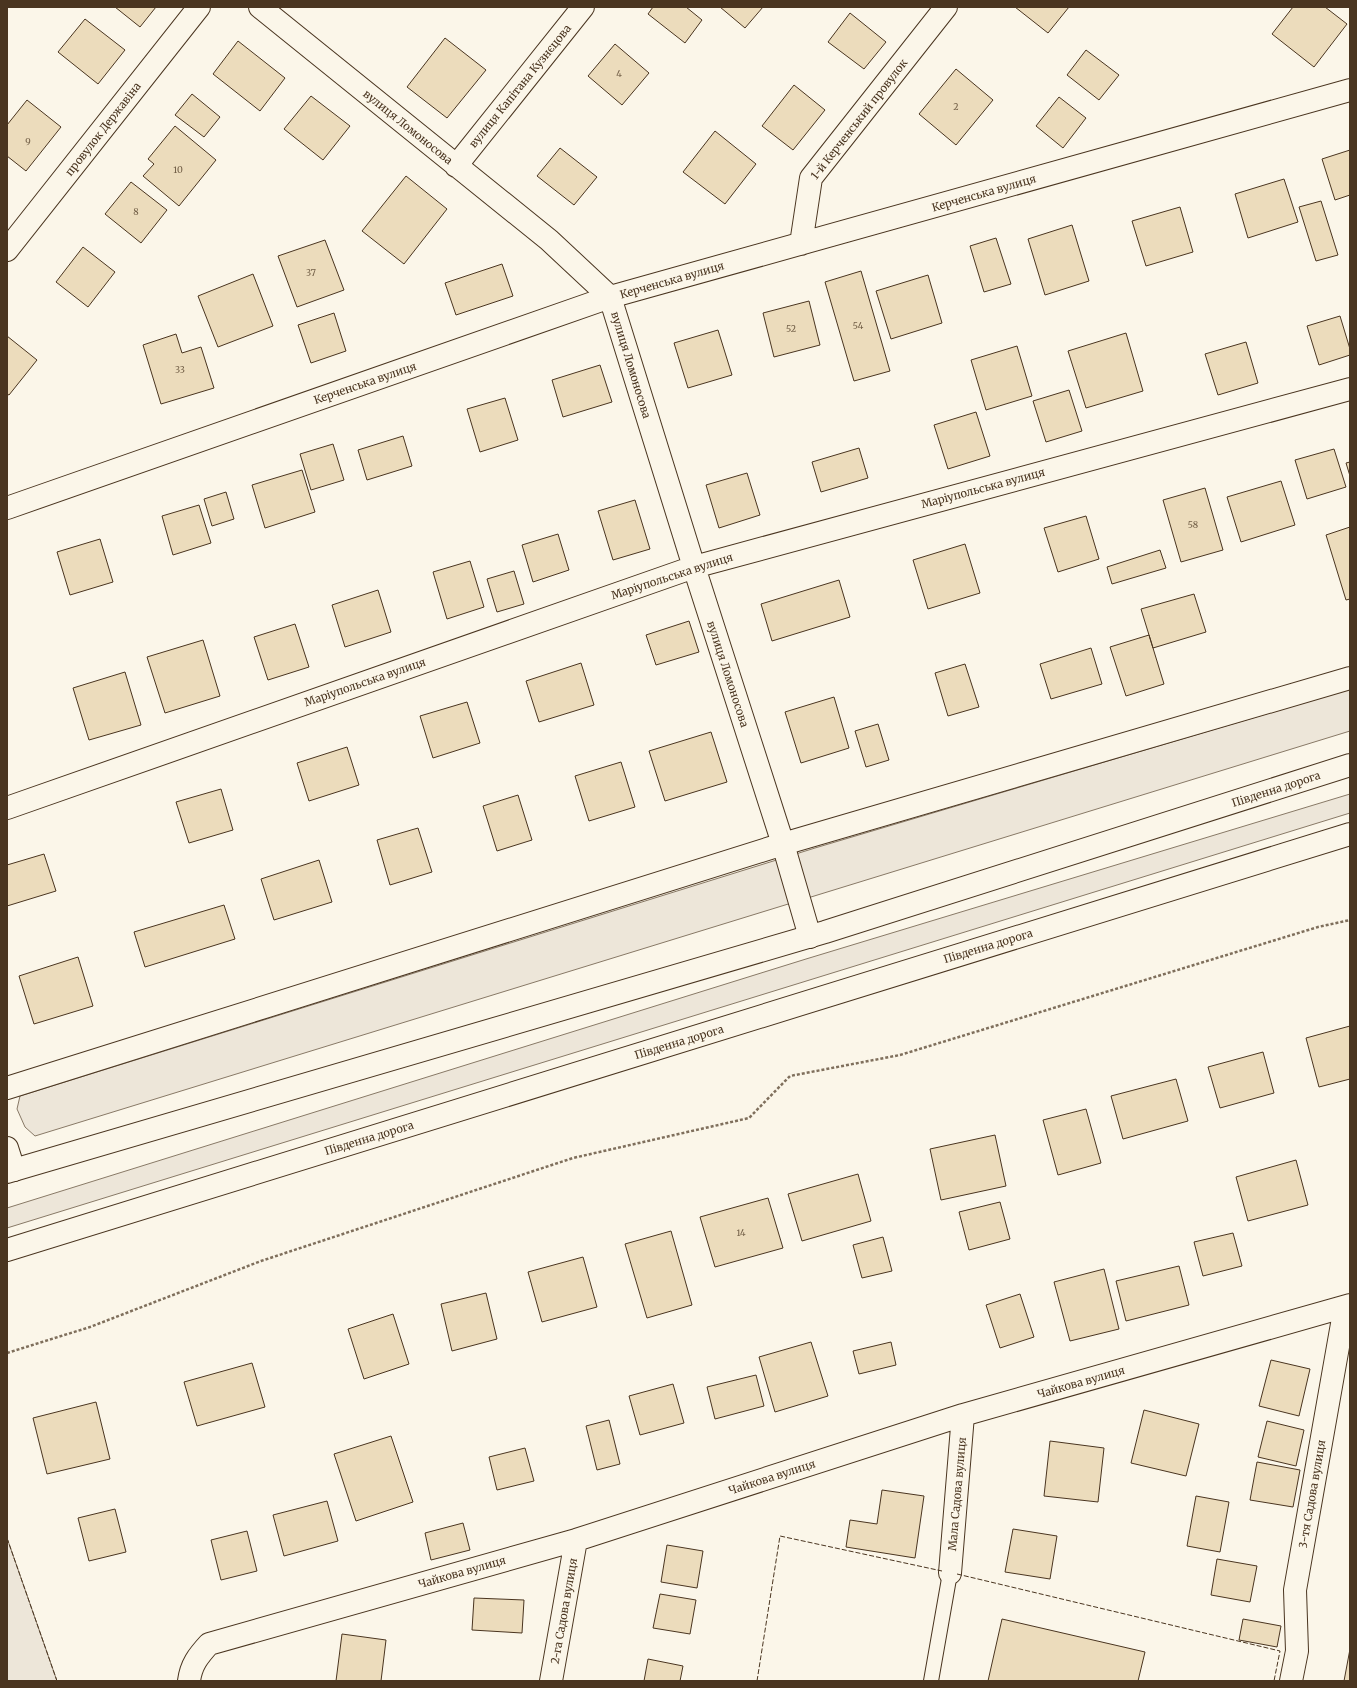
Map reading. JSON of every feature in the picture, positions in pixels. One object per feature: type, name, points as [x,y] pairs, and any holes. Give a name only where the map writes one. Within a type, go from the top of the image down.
[{"type":"street","name":"провулок Державіна","points":[[7,250],[199,7]]},
{"type":"street","name":"вулиця Ломоносова","points":[[260,7],[549,240],[610,297],[783,844],[810,937]]},
{"type":"street","name":"вулиця Капітана Кузнєцова","points":[[456,166],[584,7]]},
{"type":"street","name":"1-й Керченський провулок","points":[[801,244],[811,178],[946,7]]},
{"type":"street","name":"Керченська вулиця","points":[[7,508],[610,297],[1350,90]]},
{"type":"street","name":"Маріупольська вулиця","points":[[7,808],[694,566],[1350,389]]},
{"type":"street","points":[[7,1088],[783,844],[1350,678]]},
{"type":"street","name":"Південна дорога","points":[[10,1171],[810,937],[1350,765]]},
{"type":"street","name":"Південна дорога","points":[[7,1250],[1350,834]]},
{"type":"street","points":[[7,1148],[10,1171]]},
{"type":"street","name":"Чайкова вулиця","points":[[189,1681],[191,1670],[198,1656],[209,1644],[576,1540],[963,1415],[1348,1306]]},
{"type":"street","name":"3-тя Садова вулиця","points":[[1291,1681],[1297,1651],[1295,1590],[1348,1306]]},
{"type":"street","name":"Мала Садова вулиця","points":[[950,1573],[963,1415]]},
{"type":"street","name":"2-га Садова вулиця","points":[[551,1681],[576,1540]]},
{"type":"lane","points":[[931,1681],[950,1573]]},
{"type":"path","points":[[7,1353],[90,1327],[260,1261],[573,1158],[749,1118],[790,1076],[900,1055],[1318,927],[1350,920]]},
{"type":"shaded area","points":[[1350,689],[1350,731],[35,1136],[25,1127],[17,1109],[20,1096],[815,848]]},
{"type":"shaded area","points":[[1350,794],[1350,813],[7,1228],[7,1208],[806,959]]},
{"type":"shaded area","points":[[7,1538],[57,1681],[7,1681]]},
{"type":"building","points":[[115,7],[156,7],[140,27]]},
{"type":"building","points":[[653,7],[686,7],[702,20],[685,43],[648,14]]},
{"type":"building","points":[[720,7],[763,7],[745,28]]},
{"type":"building","points":[[1015,7],[1069,7],[1048,33]]},
{"type":"building","points":[[1293,7],[1325,7],[1347,24],[1314,67],[1272,34]]},
{"type":"building","points":[[850,13],[886,42],[864,69],[828,42]]},
{"type":"building","points":[[85,19],[125,50],[98,84],[58,52]]},
{"type":"building","points":[[445,38],[486,70],[447,118],[407,87]]},
{"type":"building","points":[[238,41],[285,78],[260,111],[213,74]]},
{"type":"building","points":[[615,44],[649,73],[622,105],[588,76]]},
{"type":"building","points":[[1086,50],[1119,75],[1099,100],[1067,75]]},
{"type":"building","points":[[956,69],[993,100],[956,145],[919,114]]},
{"type":"building","points":[[794,85],[825,110],[793,150],[762,126]]},
{"type":"building","points":[[192,94],[220,117],[204,137],[175,115]]},
{"type":"building","points":[[311,96],[350,126],[323,160],[284,129]]},
{"type":"building","points":[[1059,97],[1086,118],[1063,148],[1036,126]]},
{"type":"building","points":[[27,100],[61,127],[26,171],[7,156],[7,125]]},
{"type":"building","points":[[175,126],[216,160],[179,206],[143,176],[154,164],[148,159]]},
{"type":"building","points":[[715,131],[756,164],[725,204],[683,172]]},
{"type":"building","points":[[560,148],[597,177],[574,205],[537,176]]},
{"type":"building","points":[[1350,150],[1350,195],[1335,200],[1322,159]]},
{"type":"building","points":[[406,176],[447,209],[404,264],[362,231]]},
{"type":"building","points":[[1284,179],[1298,222],[1248,238],[1235,194]]},
{"type":"building","points":[[131,182],[167,210],[141,243],[105,214]]},
{"type":"building","points":[[1321,201],[1338,255],[1316,261],[1299,207]]},
{"type":"building","points":[[1180,207],[1193,252],[1146,266],[1132,221]]},
{"type":"building","points":[[1072,225],[1089,281],[1045,295],[1028,239]]},
{"type":"building","points":[[996,238],[1011,284],[984,292],[970,246]]},
{"type":"building","points":[[325,240],[344,290],[297,307],[278,256]]},
{"type":"building","points":[[83,247],[115,272],[88,307],[56,282]]},
{"type":"building","points":[[502,264],[513,296],[456,315],[445,283]]},
{"type":"building","points":[[861,271],[890,371],[854,381],[825,282]]},
{"type":"building","points":[[253,274],[273,326],[218,347],[198,296]]},
{"type":"building","points":[[928,275],[942,323],[891,339],[876,291]]},
{"type":"building","points":[[809,301],[820,345],[774,357],[763,313]]},
{"type":"building","points":[[334,313],[346,351],[311,363],[298,325]]},
{"type":"building","points":[[1340,316],[1350,349],[1350,355],[1319,365],[1307,326]]},
{"type":"building","points":[[718,330],[732,375],[688,388],[674,343]]},
{"type":"building","points":[[1126,333],[1143,391],[1086,408],[1068,351]]},
{"type":"building","points":[[176,334],[182,353],[201,347],[214,388],[161,404],[143,345]]},
{"type":"building","points":[[7,336],[37,360],[9,395],[7,394]]},
{"type":"building","points":[[1246,342],[1258,383],[1218,395],[1205,354]]},
{"type":"building","points":[[1017,346],[1032,396],[986,410],[971,360]]},
{"type":"building","points":[[600,365],[612,402],[563,417],[552,380]]},
{"type":"building","points":[[1069,390],[1082,431],[1046,442],[1033,401]]},
{"type":"building","points":[[505,398],[518,440],[480,452],[467,409]]},
{"type":"building","points":[[976,412],[990,456],[948,469],[934,425]]},
{"type":"building","points":[[403,436],[412,466],[367,480],[358,450]]},
{"type":"building","points":[[333,444],[344,480],[311,490],[300,454]]},
{"type":"building","points":[[859,448],[868,478],[821,492],[812,462]]},
{"type":"building","points":[[1334,449],[1346,487],[1307,499],[1295,460]]},
{"type":"building","points":[[1350,462],[1350,476],[1346,463]]},
{"type":"building","points":[[302,470],[315,512],[265,528],[252,485]]},
{"type":"building","points":[[747,473],[760,515],[719,528],[706,485]]},
{"type":"building","points":[[1281,481],[1295,525],[1241,542],[1227,497]]},
{"type":"building","points":[[1205,488],[1223,550],[1181,562],[1163,500]]},
{"type":"building","points":[[226,492],[234,519],[212,526],[204,499]]},
{"type":"building","points":[[635,500],[650,549],[613,560],[598,511]]},
{"type":"building","points":[[199,505],[211,543],[173,555],[162,516]]},
{"type":"building","points":[[1086,516],[1099,559],[1058,572],[1044,528]]},
{"type":"building","points":[[1350,527],[1350,599],[1346,600],[1326,535]]},
{"type":"building","points":[[558,534],[569,570],[533,582],[522,545]]},
{"type":"building","points":[[100,539],[113,582],[70,595],[57,552]]},
{"type":"building","points":[[965,544],[980,593],[928,609],[913,560]]},
{"type":"building","points":[[1160,550],[1166,568],[1112,584],[1107,567]]},
{"type":"building","points":[[470,561],[484,607],[447,619],[433,572]]},
{"type":"building","points":[[514,571],[524,604],[497,612],[487,579]]},
{"type":"building","points":[[839,580],[850,617],[772,641],[761,604]]},
{"type":"building","points":[[378,590],[391,632],[345,647],[332,605]]},
{"type":"building","points":[[1194,594],[1206,632],[1153,648],[1141,609]]},
{"type":"building","points":[[689,621],[699,652],[656,665],[646,635]]},
{"type":"building","points":[[295,624],[309,667],[268,680],[254,637]]},
{"type":"building","points":[[1149,635],[1164,684],[1126,696],[1110,647]]},
{"type":"building","points":[[203,640],[220,696],[165,713],[147,657]]},
{"type":"building","points":[[1091,648],[1102,684],[1051,699],[1040,664]]},
{"type":"building","points":[[581,663],[594,705],[539,722],[526,681]]},
{"type":"building","points":[[965,664],[979,707],[948,716],[935,673]]},
{"type":"building","points":[[125,672],[141,725],[89,740],[73,688]]},
{"type":"building","points":[[834,697],[849,748],[801,763],[785,712]]},
{"type":"building","points":[[467,702],[480,743],[433,758],[420,716]]},
{"type":"building","points":[[878,724],[889,760],[866,767],[855,731]]},
{"type":"building","points":[[711,732],[727,782],[665,801],[649,751]]},
{"type":"building","points":[[347,747],[359,785],[309,801],[297,763]]},
{"type":"building","points":[[621,762],[635,807],[589,821],[575,776]]},
{"type":"building","points":[[221,789],[233,830],[189,843],[176,802]]},
{"type":"building","points":[[518,795],[532,840],[497,851],[483,806]]},
{"type":"building","points":[[418,828],[432,872],[390,885],[377,840]]},
{"type":"building","points":[[44,854],[56,891],[7,906],[7,865]]},
{"type":"building","points":[[319,860],[332,902],[274,920],[261,879]]},
{"type":"building","points":[[224,905],[235,939],[145,967],[134,932]]},
{"type":"building","points":[[78,957],[93,1006],[34,1024],[19,976]]},
{"type":"building","points":[[1350,1026],[1350,1079],[1319,1087],[1306,1038]]},
{"type":"building","points":[[1263,1052],[1274,1093],[1220,1108],[1208,1067]]},
{"type":"building","points":[[1176,1079],[1188,1121],[1123,1139],[1111,1096]]},
{"type":"building","points":[[1086,1109],[1101,1163],[1058,1175],[1043,1120]]},
{"type":"building","points":[[995,1135],[1006,1186],[941,1200],[930,1149]]},
{"type":"building","points":[[1296,1160],[1308,1205],[1248,1221],[1236,1177]]},
{"type":"building","points":[[858,1174],[871,1221],[802,1241],[788,1194]]},
{"type":"building","points":[[768,1198],[783,1248],[715,1267],[700,1217]]},
{"type":"building","points":[[1000,1202],[1010,1239],[969,1250],[959,1212]]},
{"type":"building","points":[[671,1231],[692,1305],[647,1318],[625,1244]]},
{"type":"building","points":[[1233,1233],[1242,1266],[1203,1276],[1194,1242]]},
{"type":"building","points":[[883,1237],[892,1271],[862,1278],[853,1245]]},
{"type":"building","points":[[583,1257],[597,1307],[542,1322],[528,1272]]},
{"type":"building","points":[[1179,1266],[1189,1305],[1126,1321],[1116,1281]]},
{"type":"building","points":[[1104,1269],[1119,1329],[1070,1341],[1054,1282]]},
{"type":"building","points":[[486,1293],[497,1339],[452,1351],[441,1304]]},
{"type":"building","points":[[1020,1294],[1034,1337],[1000,1348],[986,1305]]},
{"type":"building","points":[[393,1314],[409,1364],[364,1379],[348,1329]]},
{"type":"building","points":[[811,1342],[828,1396],[775,1412],[759,1357]]},
{"type":"building","points":[[891,1342],[896,1365],[859,1374],[853,1351]]},
{"type":"building","points":[[1271,1360],[1310,1369],[1299,1416],[1259,1406]]},
{"type":"building","points":[[252,1363],[265,1407],[197,1426],[184,1382]]},
{"type":"building","points":[[756,1375],[764,1406],[715,1419],[707,1387]]},
{"type":"building","points":[[673,1384],[684,1423],[640,1435],[629,1396]]},
{"type":"building","points":[[96,1402],[110,1459],[47,1474],[33,1418]]},
{"type":"building","points":[[1144,1410],[1199,1424],[1186,1476],[1131,1463]]},
{"type":"building","points":[[609,1420],[620,1464],[597,1470],[586,1426]]},
{"type":"building","points":[[1267,1421],[1304,1430],[1296,1466],[1258,1457]]},
{"type":"building","points":[[391,1436],[413,1502],[356,1521],[334,1454]]},
{"type":"building","points":[[1050,1441],[1104,1448],[1098,1502],[1044,1496]]},
{"type":"building","points":[[525,1448],[534,1481],[497,1490],[489,1457]]},
{"type":"building","points":[[1257,1462],[1300,1470],[1293,1507],[1250,1500]]},
{"type":"building","points":[[882,1490],[924,1496],[915,1558],[846,1547],[850,1520],[877,1524]]},
{"type":"building","points":[[1196,1496],[1229,1502],[1220,1552],[1187,1546]]},
{"type":"building","points":[[327,1501],[338,1541],[284,1556],[273,1515]]},
{"type":"building","points":[[115,1509],[126,1552],[89,1561],[78,1518]]},
{"type":"building","points":[[463,1523],[470,1550],[431,1560],[425,1533]]},
{"type":"building","points":[[1013,1529],[1057,1536],[1050,1579],[1005,1572]]},
{"type":"building","points":[[247,1531],[257,1571],[221,1580],[211,1540]]},
{"type":"building","points":[[667,1545],[703,1551],[697,1588],[661,1582]]},
{"type":"building","points":[[1217,1559],[1257,1566],[1250,1602],[1211,1595]]},
{"type":"building","points":[[660,1594],[696,1600],[690,1634],[653,1628]]},
{"type":"building","points":[[474,1598],[524,1600],[522,1633],[472,1630]]},
{"type":"building","points":[[1002,1619],[1145,1652],[1138,1681],[988,1681]]},
{"type":"building","points":[[1243,1619],[1281,1626],[1277,1647],[1239,1640]]},
{"type":"building","points":[[342,1634],[386,1640],[381,1681],[336,1681]]},
{"type":"building","points":[[1350,1649],[1350,1681],[1344,1681]]},
{"type":"building","points":[[648,1659],[683,1666],[680,1681],[644,1681]]},
{"type":"fence","points":[[757,1681],[780,1536],[942,1571]]},
{"type":"fence","points":[[7,1538],[57,1681]]},
{"type":"fence","points":[[957,1574],[1280,1651],[1274,1681]]}]
